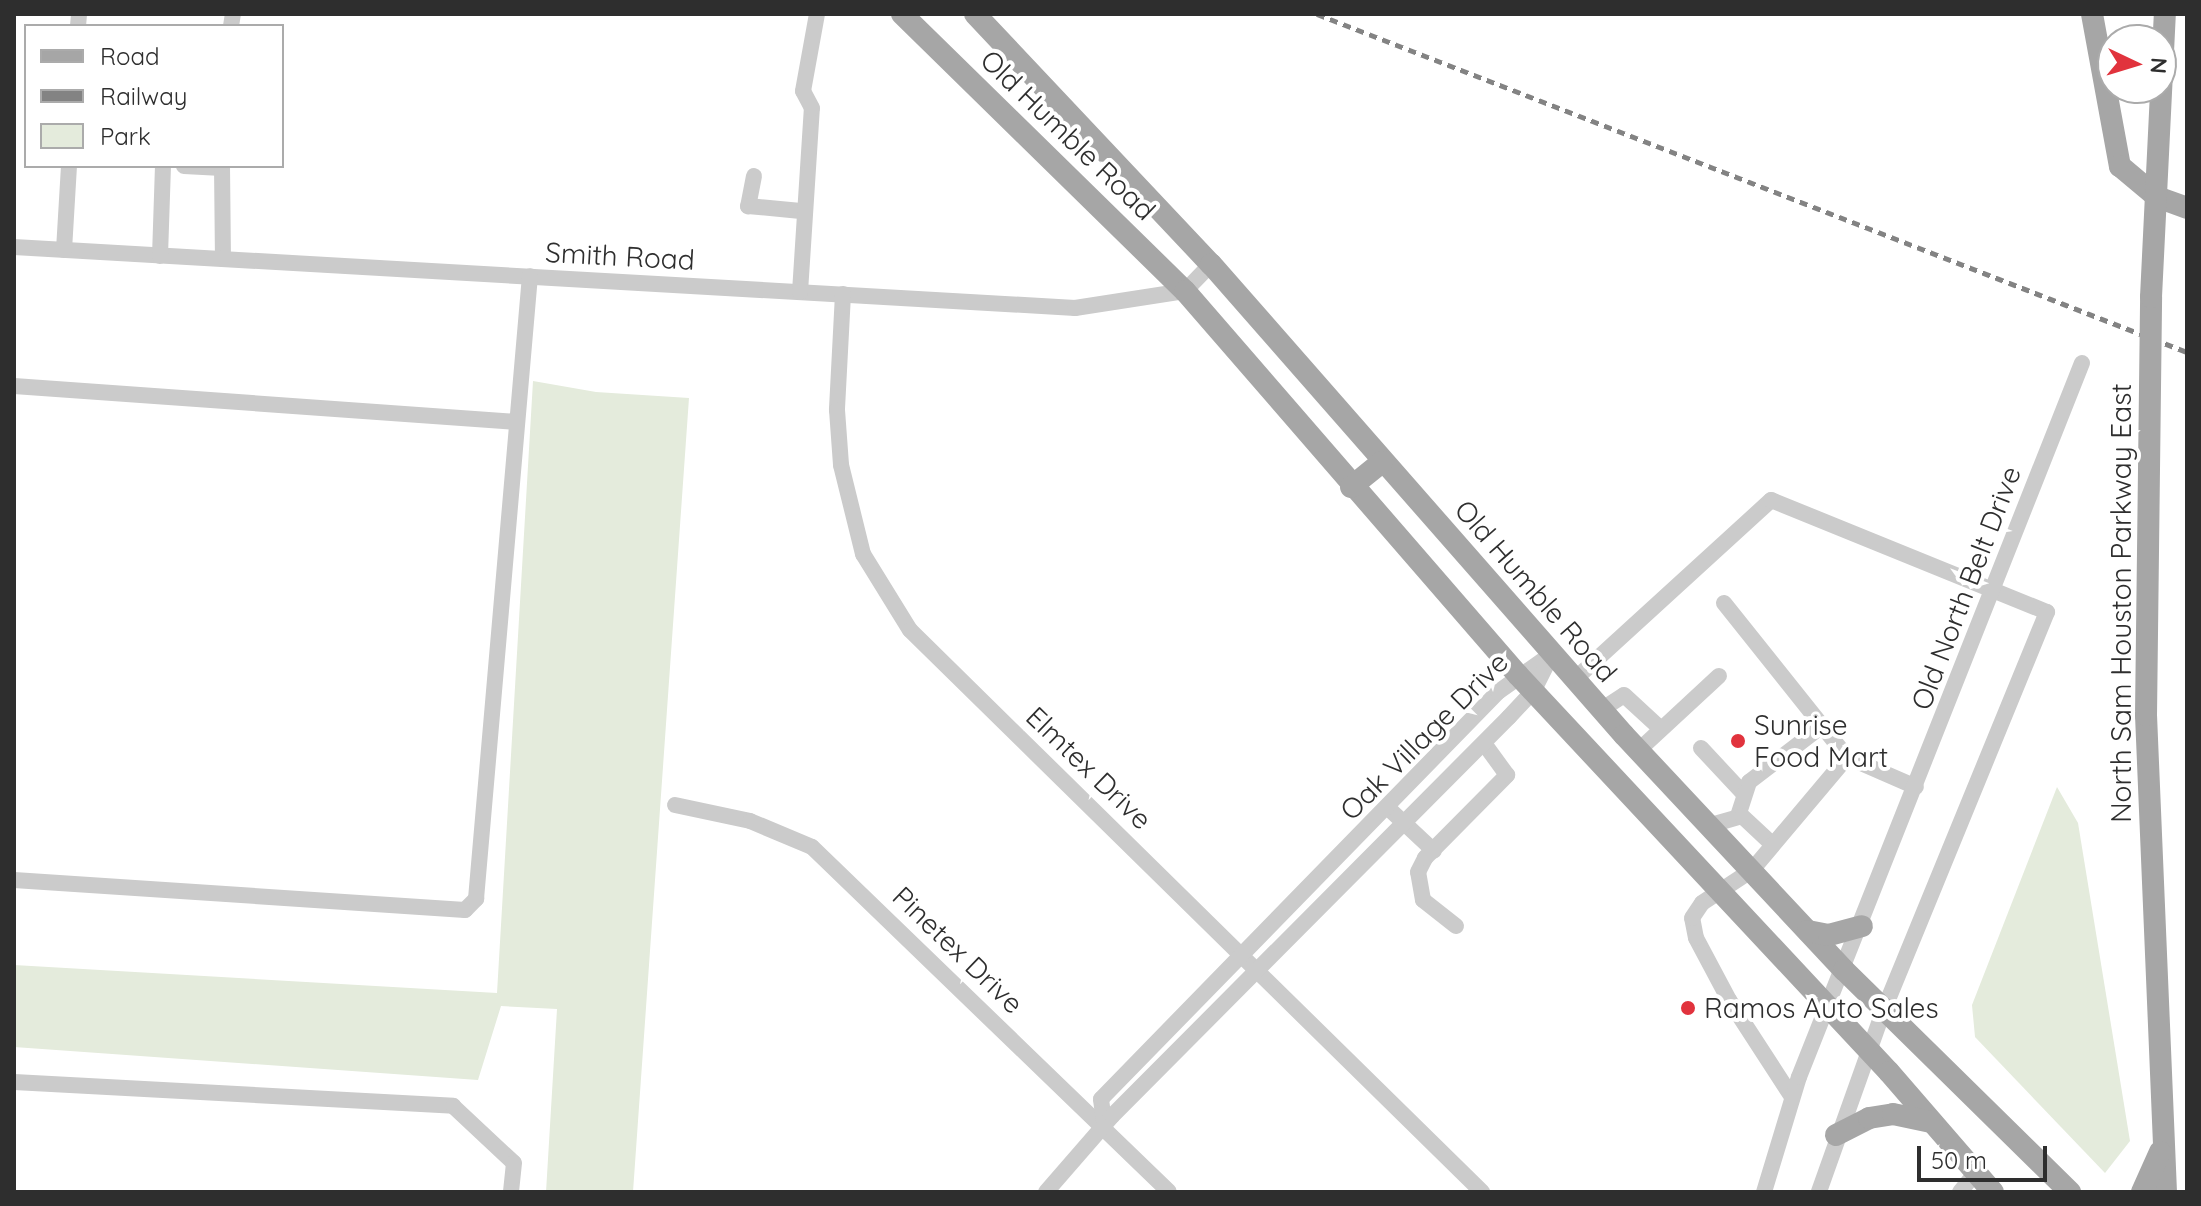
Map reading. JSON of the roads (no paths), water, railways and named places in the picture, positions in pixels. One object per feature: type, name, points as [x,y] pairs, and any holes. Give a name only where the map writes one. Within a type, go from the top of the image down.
[{"type":"main road","name":"Old Humble Road","points":[[902,14],[1185,291],[1351,487],[1526,682],[1869,1050],[1993,1192]]},
{"type":"main road","name":"Old Humble Road","points":[[975,14],[1211,264],[1601,710],[1844,970],[2071,1191]]},
{"type":"main road","points":[[2092,14],[2120,166],[2157,197],[2187,208]]},
{"type":"main road","name":"North Sam Houston Parkway East","points":[[2164,1150],[2146,715],[2151,297],[2165,14]]},
{"type":"main road","points":[[1351,487],[1382,462]]},
{"type":"main road","points":[[1808,931],[1829,935],[1862,926]]},
{"type":"main road","points":[[1836,1135],[1869,1118],[1893,1114],[1932,1122]]},
{"type":"main road","points":[[2142,1192],[2153,1177],[2164,1150]]},
{"type":"main road","points":[[2164,1150],[2168,1192]]},
{"type":"street","points":[[800,292],[801,211],[808,199],[812,108],[803,91],[817,14]]},
{"type":"street","points":[[64,250],[69,168]]},
{"type":"street","points":[[160,256],[163,168]]},
{"type":"street","points":[[222,168],[223,259]]},
{"type":"street","points":[[754,176],[748,206],[801,211]]},
{"type":"street","name":"Smith Road","points":[[14,247],[1075,308],[1185,291]]},
{"type":"street","points":[[1185,291],[1211,264]]},
{"type":"street","points":[[14,880],[465,910],[476,899],[530,276]]},
{"type":"street","name":"Elmtex Drive","points":[[843,294],[840,451],[863,554],[910,630],[1245,955],[1482,1192]]},
{"type":"street","name":"Old North Belt Drive","points":[[1764,1192],[1792,1097],[2082,363]]},
{"type":"street","points":[[14,386],[517,422]]},
{"type":"street","points":[[1574,680],[1771,500],[1945,568],[2047,612],[1884,1009],[1836,1135],[1819,1192]]},
{"type":"street","points":[[1724,603],[1847,757],[1916,787]]},
{"type":"street","name":"Oak Village Drive","points":[[1105,1128],[1101,1099],[1387,807],[1526,682],[1552,654]]},
{"type":"street","points":[[1639,750],[1719,676]]},
{"type":"street","name":"Oak Village Drive","points":[[1046,1192],[1259,969],[1484,743],[1526,682]]},
{"type":"street","points":[[1601,710],[1624,695],[1661,729]]},
{"type":"street","points":[[1738,816],[1742,792],[1822,726]]},
{"type":"street","points":[[1456,926],[1423,900],[1417,885],[1418,872],[1434,851],[1507,775],[1484,743]]},
{"type":"street","points":[[1701,748],[1742,792]]},
{"type":"street","points":[[1792,1097],[1696,938],[1692,918],[1720,892],[1752,870],[1847,757]]},
{"type":"street","name":"Pinetex Drive","points":[[675,805],[750,821],[812,847],[1169,1192]]},
{"type":"street","points":[[1387,807],[1434,851]]},
{"type":"street","points":[[1738,816],[1773,845]]},
{"type":"street","points":[[1711,825],[1738,816]]},
{"type":"street","points":[[14,1082],[453,1106],[514,1163],[511,1192]]},
{"type":"street","points":[[1960,1192],[1976,1172]]},
{"type":"railway","points":[[1317,14],[2187,352]]},
{"type":"place","name":"Sunrise Food Mart","points":[[1738,741]]},
{"type":"place","name":"Ramos Auto Sales","points":[[1688,1008]]}]
